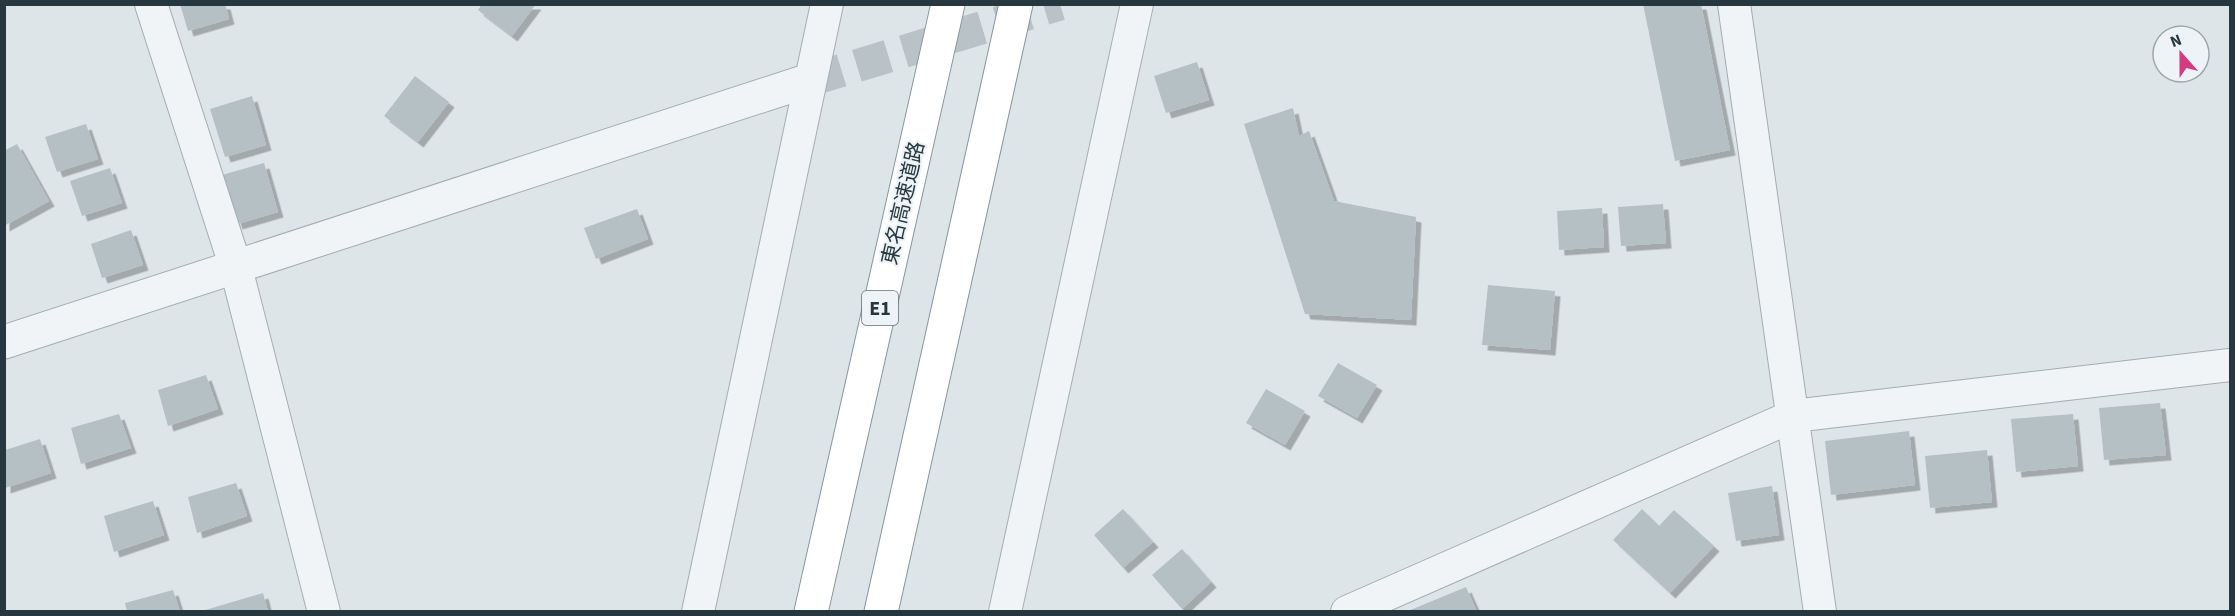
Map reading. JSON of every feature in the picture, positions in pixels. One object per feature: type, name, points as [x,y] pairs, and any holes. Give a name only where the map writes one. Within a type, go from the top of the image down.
[{"type":"highway","name":"東名高速道路","points":[[811,612],[948,4]]},
{"type":"highway","points":[[881,612],[1016,4]]},
{"type":"street","points":[[151,4],[236,268],[324,612]]},
{"type":"street","points":[[698,612],[827,4]]},
{"type":"street","points":[[1005,612],[1137,4]]},
{"type":"street","points":[[1734,4],[1820,612]]},
{"type":"street","points":[[4,342],[810,80]]},
{"type":"street","points":[[1347,612],[1793,416],[2230,365]]},
{"type":"building","points":[[180,4],[225,4],[229,19],[188,31]]},
{"type":"building","points":[[482,4],[536,4],[512,36],[478,10]]},
{"type":"building","points":[[1643,4],[1701,4],[1730,150],[1675,161]]},
{"type":"building","points":[[1197,62],[1209,100],[1166,113],[1154,76]]},
{"type":"building","points":[[415,76],[449,102],[418,142],[384,116]]},
{"type":"building","points":[[252,96],[266,145],[225,157],[210,109]]},
{"type":"building","points":[[1293,108],[1299,136],[1309,131],[1334,201],[1416,217],[1411,320],[1305,314],[1244,124]]},
{"type":"building","points":[[86,124],[98,159],[57,172],[45,137]]},
{"type":"building","points":[[17,144],[49,201],[4,226],[4,151]]},
{"type":"building","points":[[264,163],[278,212],[237,224],[222,175]]},
{"type":"building","points":[[110,168],[122,203],[82,216],[70,181]]},
{"type":"building","points":[[1663,204],[1666,243],[1621,246],[1618,207]]},
{"type":"building","points":[[1602,208],[1604,247],[1559,250],[1557,211]]},
{"type":"building","points":[[637,209],[648,239],[596,259],[584,228]]},
{"type":"building","points":[[131,230],[143,265],[102,278],[91,244]]},
{"type":"building","points":[[1488,285],[1555,291],[1550,350],[1482,345]]},
{"type":"building","points":[[1338,363],[1377,385],[1357,418],[1318,396]]},
{"type":"building","points":[[206,375],[218,409],[168,426],[158,390]]},
{"type":"building","points":[[1266,389],[1305,411],[1285,445],[1246,423]]},
{"type":"building","points":[[2160,403],[2166,455],[2104,460],[2099,408]]},
{"type":"building","points":[[119,414],[131,448],[81,464],[71,428]]},
{"type":"building","points":[[2073,414],[2078,466],[2016,472],[2011,419]]},
{"type":"building","points":[[1909,431],[1915,485],[1831,495],[1825,441]]},
{"type":"building","points":[[40,439],[51,473],[5,488],[5,450]]},
{"type":"building","points":[[1987,450],[1992,502],[1930,508],[1925,456]]},
{"type":"building","points":[[236,483],[247,516],[197,533],[188,497]]},
{"type":"building","points":[[1772,486],[1779,535],[1736,541],[1728,493]]},
{"type":"building","points":[[153,501],[164,535],[114,552],[104,516]]},
{"type":"building","points":[[1123,509],[1153,542],[1123,568],[1094,535]]},
{"type":"building","points":[[1642,509],[1659,526],[1674,510],[1714,546],[1670,593],[1613,540]]},
{"type":"building","points":[[1182,549],[1211,582],[1182,609],[1152,575]]},
{"type":"building","points":[[1466,587],[1477,612],[1408,612],[1408,611]]},
{"type":"building","points":[[173,590],[180,612],[127,612],[125,603]]},
{"type":"building","points":[[263,593],[268,612],[202,612],[202,611]]},
{"type":"tunnel","points":[[810,80],[1060,4]]}]
